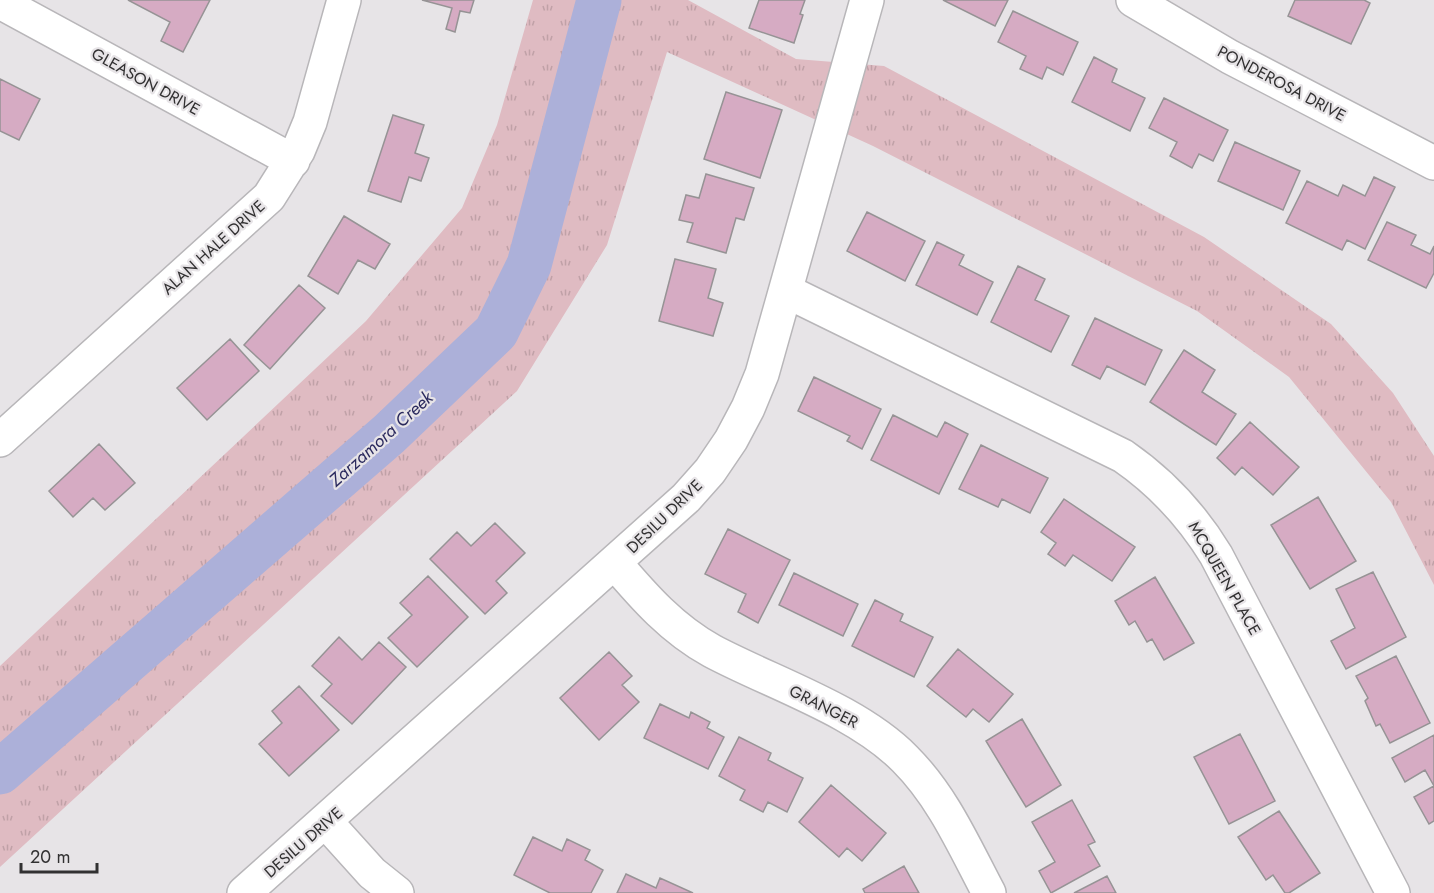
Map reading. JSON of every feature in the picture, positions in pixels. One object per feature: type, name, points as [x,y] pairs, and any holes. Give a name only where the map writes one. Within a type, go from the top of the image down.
[{"type":"street","name":"ALAN HALE DRIVE","points":[[0,439],[269,197],[292,161],[310,122],[344,0]]},
{"type":"street","name":"DESILU DRIVE","points":[[244,893],[615,563],[686,498],[710,471],[731,440],[762,374],[867,0]]},
{"type":"street","name":"PONDEROSA DRIVE","points":[[1133,0],[1230,57],[1434,163]]},
{"type":"street","name":"GLEASON DRIVE","points":[[0,2],[292,161]]},
{"type":"street","name":"MCQUEEN PLACE","points":[[786,291],[1123,456],[1166,490],[1202,532],[1216,555],[1393,893]]},
{"type":"street","name":"GRANGER","points":[[615,563],[660,614],[684,634],[711,650],[863,726],[898,752],[938,798],[989,893]]},
{"type":"street","points":[[326,822],[372,873],[398,893]]},
{"type":"green space","points":[[533,0],[688,0],[796,59],[884,66],[1204,237],[1331,324],[1393,393],[1434,456],[1434,585],[1391,502],[1289,377],[1197,311],[873,146],[667,52],[607,245],[517,391],[0,867],[0,666],[366,321],[462,208],[497,125]]},
{"type":"building","points":[[128,0],[210,0],[183,52],[161,41],[170,22]]},
{"type":"building","points":[[422,0],[474,0],[470,13],[460,11],[455,32],[446,29],[452,8]]},
{"type":"building","points":[[759,0],[805,0],[794,43],[749,28]]},
{"type":"building","points":[[943,0],[1008,0],[995,26]]},
{"type":"building","points":[[1295,0],[1364,0],[1370,3],[1351,44],[1288,16]]},
{"type":"building","points":[[1013,11],[1078,42],[1063,75],[1047,67],[1042,79],[1020,69],[1026,56],[998,42]]},
{"type":"building","points":[[1094,57],[1117,69],[1112,82],[1145,98],[1130,131],[1072,102]]},
{"type":"building","points":[[0,79],[40,99],[19,140],[0,131]]},
{"type":"building","points":[[726,92],[782,110],[760,178],[704,159]]},
{"type":"building","points":[[1164,98],[1228,130],[1213,161],[1199,154],[1192,168],[1170,156],[1177,142],[1149,128]]},
{"type":"building","points":[[393,115],[424,125],[415,153],[429,158],[421,181],[409,177],[401,202],[368,191]]},
{"type":"building","points":[[1235,142],[1300,171],[1283,210],[1218,181]]},
{"type":"building","points":[[706,174],[754,188],[744,220],[736,218],[726,253],[687,242],[693,223],[679,220],[686,195],[699,198]]},
{"type":"building","points":[[1374,177],[1395,187],[1365,249],[1347,240],[1342,250],[1286,223],[1307,181],[1338,196],[1343,185],[1365,196]]},
{"type":"building","points":[[867,212],[925,241],[905,281],[847,251]]},
{"type":"building","points":[[344,216],[390,244],[375,269],[358,260],[338,294],[308,276]]},
{"type":"building","points":[[1387,222],[1416,235],[1411,245],[1430,254],[1434,246],[1434,273],[1426,288],[1368,260]]},
{"type":"building","points":[[937,242],[964,255],[959,265],[993,282],[977,315],[916,285]]},
{"type":"building","points":[[675,259],[716,269],[708,298],[723,303],[713,336],[659,321]]},
{"type":"building","points":[[1018,266],[1045,279],[1035,300],[1069,316],[1051,352],[991,322]]},
{"type":"building","points":[[299,285],[325,308],[270,369],[244,345]]},
{"type":"building","points":[[1095,318],[1162,350],[1145,385],[1107,366],[1100,379],[1072,365]]},
{"type":"building","points":[[230,339],[259,371],[207,420],[177,388]]},
{"type":"building","points":[[1184,350],[1215,370],[1202,392],[1236,414],[1216,445],[1150,402]]},
{"type":"building","points":[[814,377],[881,409],[862,449],[847,441],[850,436],[798,411]]},
{"type":"building","points":[[893,415],[937,437],[945,422],[968,434],[939,494],[871,460]]},
{"type":"building","points":[[1250,422],[1299,467],[1273,495],[1242,467],[1235,475],[1217,458]]},
{"type":"building","points":[[99,444],[135,483],[105,510],[93,498],[73,517],[49,491]]},
{"type":"building","points":[[981,445],[1048,478],[1030,513],[1002,499],[998,507],[959,489]]},
{"type":"building","points":[[1318,497],[1356,561],[1310,589],[1271,525]]},
{"type":"building","points":[[1064,499],[1135,547],[1112,581],[1073,555],[1065,566],[1048,554],[1056,543],[1041,532]]},
{"type":"building","points":[[495,523],[525,553],[496,581],[507,593],[485,614],[430,559],[457,532],[471,546]]},
{"type":"building","points":[[728,529],[790,560],[758,623],[738,612],[746,594],[705,574]]},
{"type":"building","points":[[1373,572],[1406,637],[1346,669],[1331,641],[1355,628],[1336,589]]},
{"type":"building","points":[[794,573],[858,604],[843,636],[779,605]]},
{"type":"building","points":[[428,576],[468,617],[417,667],[388,638],[412,615],[400,603]]},
{"type":"building","points":[[1155,577],[1194,643],[1164,660],[1152,639],[1147,642],[1135,621],[1129,625],[1115,601]]},
{"type":"building","points":[[875,600],[903,614],[900,621],[933,637],[914,677],[852,646]]},
{"type":"building","points":[[339,637],[362,660],[379,642],[406,667],[352,724],[321,696],[332,684],[312,666]]},
{"type":"building","points":[[958,649],[1013,694],[989,722],[973,709],[966,717],[927,686]]},
{"type":"building","points":[[609,652],[632,676],[622,685],[639,702],[599,740],[560,698]]},
{"type":"building","points":[[1396,656],[1430,723],[1390,743],[1380,724],[1376,726],[1365,701],[1368,698],[1356,676]]},
{"type":"building","points":[[299,686],[339,730],[289,776],[259,744],[282,723],[272,711]]},
{"type":"building","points":[[660,704],[689,718],[691,712],[710,722],[707,728],[724,737],[708,769],[644,738]]},
{"type":"building","points":[[1022,719],[1061,785],[1026,807],[986,741]]},
{"type":"building","points":[[1240,734],[1275,801],[1229,824],[1194,757]]},
{"type":"building","points":[[1434,735],[1434,786],[1425,770],[1405,782],[1392,758]]},
{"type":"building","points":[[739,737],[771,753],[768,760],[803,778],[787,812],[768,802],[763,812],[740,800],[745,790],[719,776]]},
{"type":"building","points":[[831,785],[886,833],[862,861],[847,848],[839,857],[799,822]]},
{"type":"building","points":[[1434,786],[1434,821],[1429,824],[1414,797]]},
{"type":"building","points":[[1072,800],[1095,842],[1088,845],[1100,866],[1051,893],[1039,871],[1055,862],[1032,822]]},
{"type":"building","points":[[1279,811],[1320,873],[1289,893],[1285,893],[1273,875],[1266,880],[1238,837]]},
{"type":"building","points":[[533,837],[562,851],[567,839],[590,850],[585,860],[603,870],[591,893],[550,893],[514,875]]},
{"type":"building","points":[[904,866],[919,893],[865,893],[863,889]]},
{"type":"building","points":[[626,874],[656,888],[660,878],[693,893],[617,893]]},
{"type":"building","points":[[1107,876],[1116,893],[1074,893]]},
{"type":"waterway","name":"Zarzamora Creek","points":[[0,772],[389,434],[496,332],[529,265],[599,0]]}]
